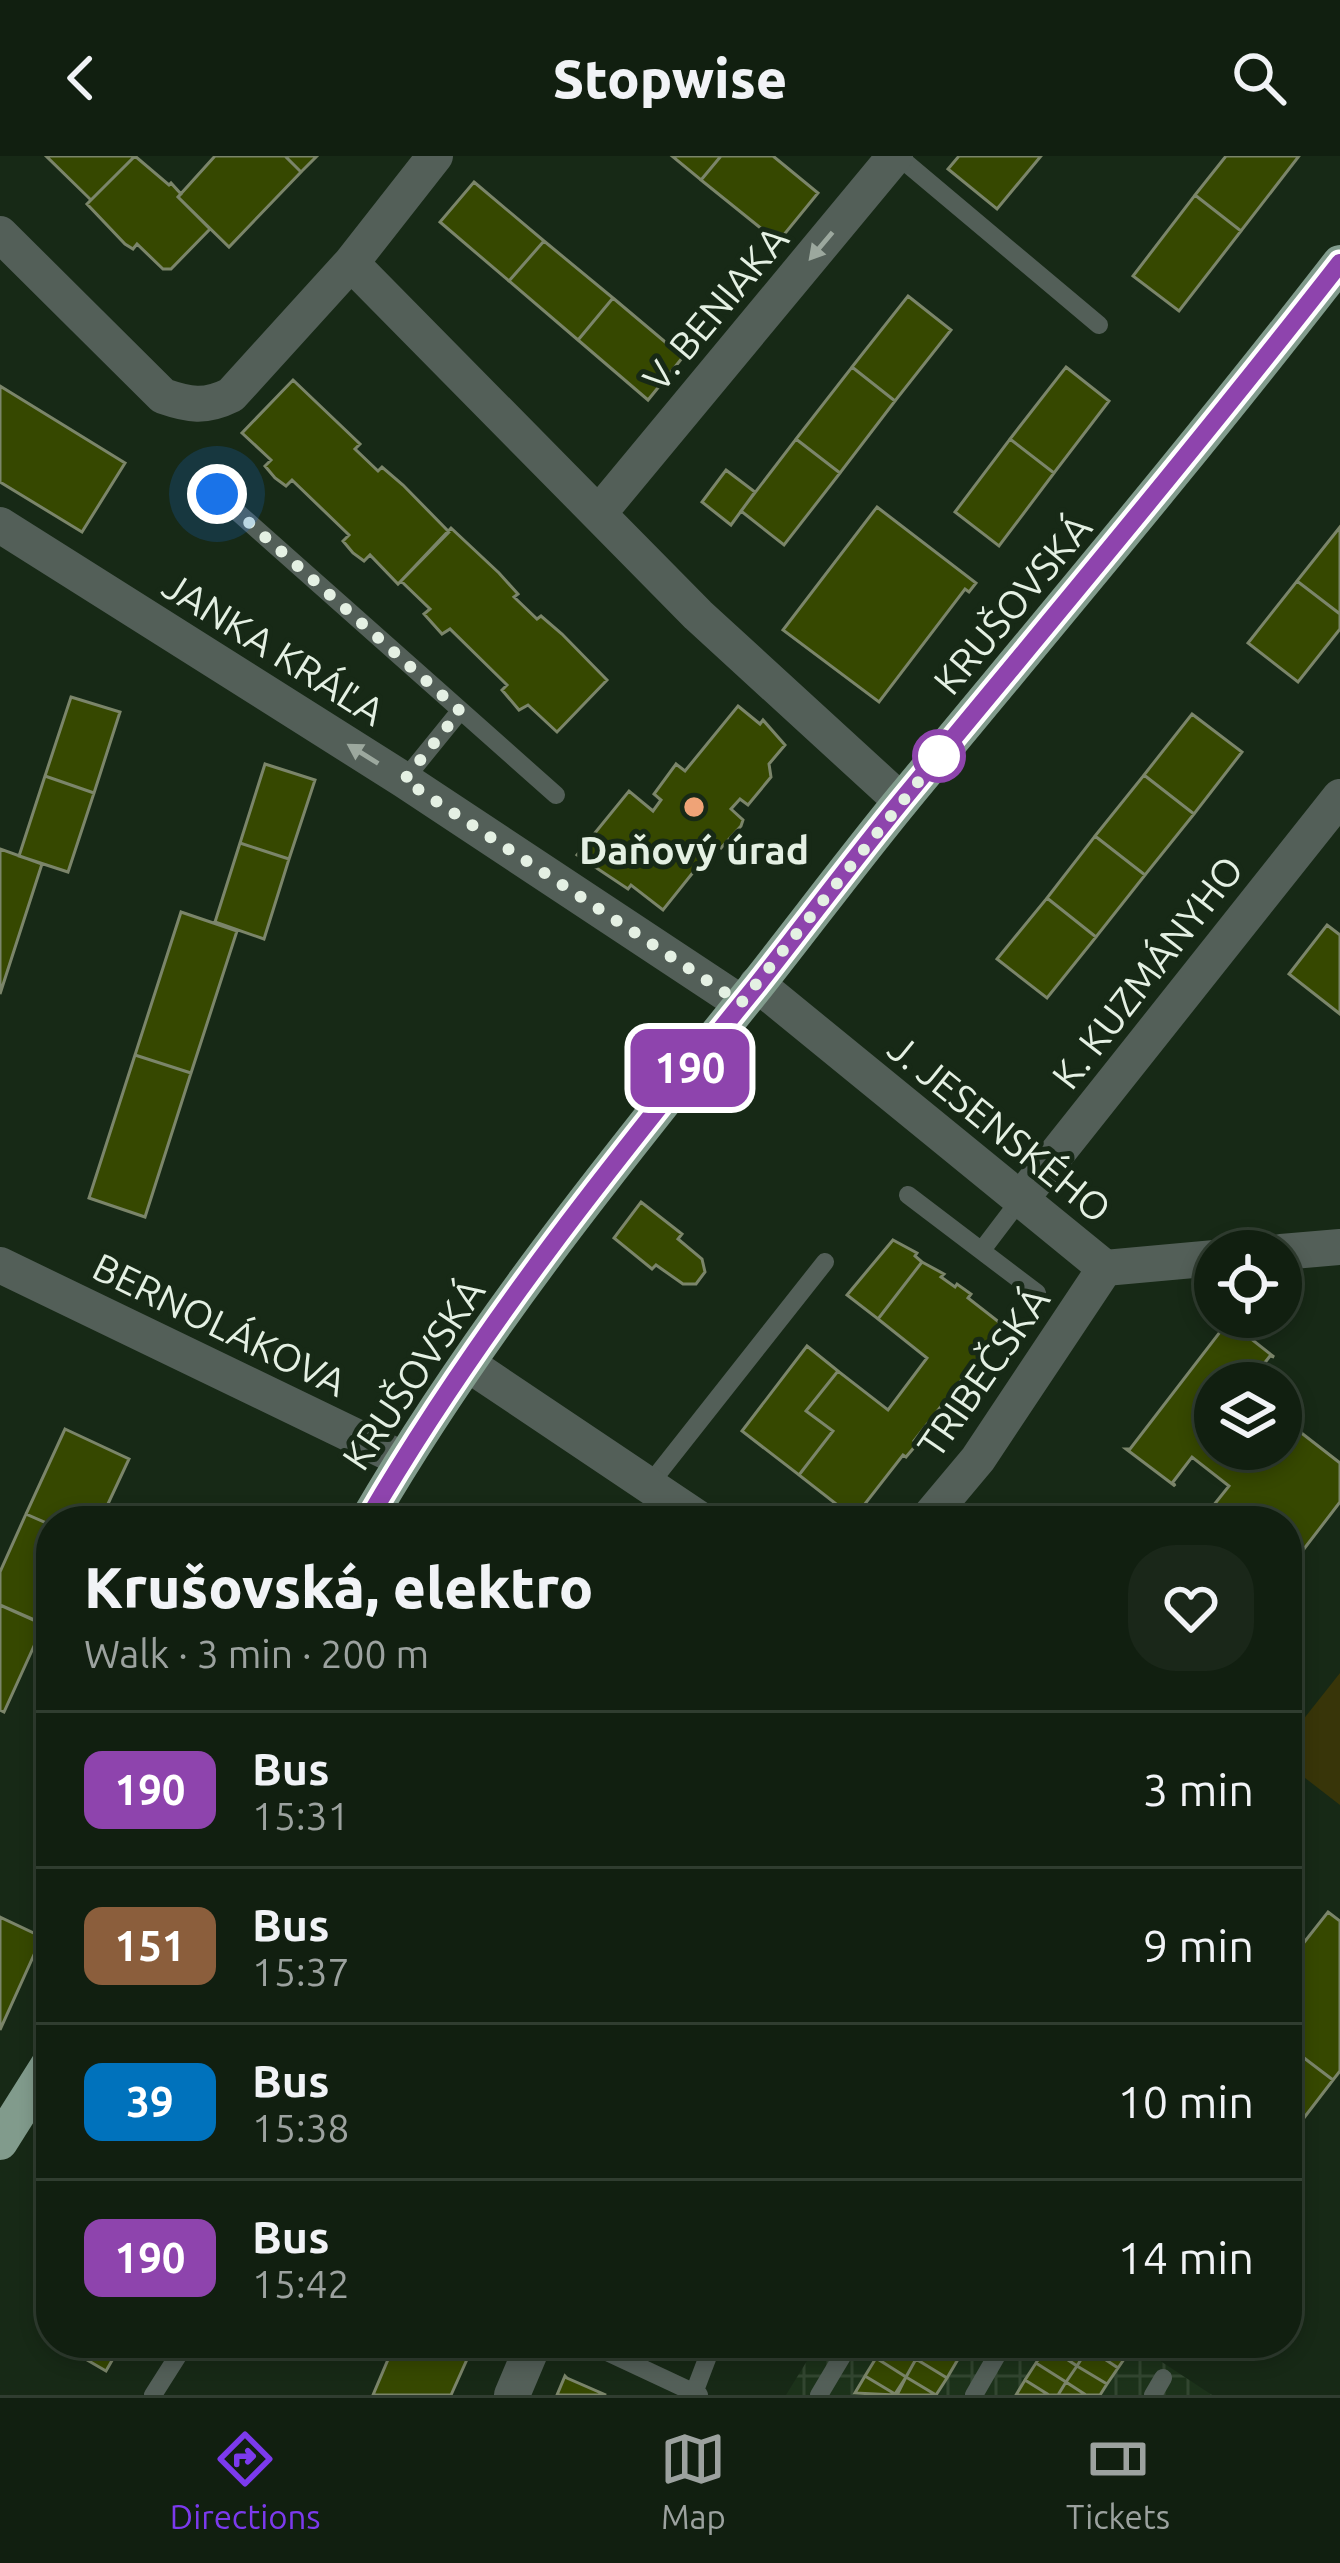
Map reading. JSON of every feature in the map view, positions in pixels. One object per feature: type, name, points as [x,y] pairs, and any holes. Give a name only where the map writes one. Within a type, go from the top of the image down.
[{"type":"main road","name":"KRUŠOVSKÁ","points":[[376,1506],[468,1364],[622,1155],[901,801],[1082,586],[1340,263]]},
{"type":"main road","points":[[0,2142],[36,2085]]},
{"type":"street","points":[[0,234],[163,396],[189,405],[211,405],[230,395],[351,263],[435,156]]},
{"type":"street","name":"V. BENIAKA","points":[[598,513],[897,156]]},
{"type":"street","points":[[351,263],[698,615],[901,801]]},
{"type":"street","name":"JANKA KRÁĽA","points":[[0,525],[749,994]]},
{"type":"street","name":"K. KUZMÁNYHO","points":[[1020,1200],[1340,797]]},
{"type":"street","name":"J. JESENSKÉHO","points":[[749,994],[1105,1268],[1194,1260]]},
{"type":"street","points":[[1302,1250],[1340,1247]]},
{"type":"street","name":"BERNOLÁKOVA","points":[[0,1264],[403,1459]]},
{"type":"street","name":"TRIBEČSKÁ","points":[[939,1506],[978,1459],[1105,1268]]},
{"type":"street","points":[[468,1364],[680,1506]]},
{"type":"street","points":[[512,2395],[528,2358]]},
{"type":"lane","points":[[897,156],[1099,325]]},
{"type":"lane","points":[[217,494],[556,795]]},
{"type":"lane","points":[[404,780],[460,711]]},
{"type":"lane","points":[[908,1195],[1037,1293]]},
{"type":"lane","points":[[982,1250],[1020,1200]]},
{"type":"lane","points":[[649,1485],[826,1262]]},
{"type":"lane","points":[[153,2395],[176,2358]]},
{"type":"lane","points":[[620,2358],[697,2394],[708,2358]]},
{"type":"lane","points":[[819,2395],[841,2358]]},
{"type":"lane","points":[[974,2395],[995,2358]]},
{"type":"shaded area","points":[[1340,1673],[1340,1805],[1302,1776],[1302,1721]]},
{"type":"shaded area","points":[[809,2358],[1156,2358],[1212,2395],[786,2395]]},
{"type":"building","points":[[46,156],[135,156],[91,200]]},
{"type":"building","points":[[135,156],[171,183],[181,194],[178,197],[210,229],[171,269],[163,269],[137,244],[133,249],[125,244],[87,204]]},
{"type":"building","points":[[215,156],[285,156],[301,172],[229,247],[178,197]]},
{"type":"building","points":[[285,156],[317,156],[301,172]]},
{"type":"building","points":[[672,156],[721,156],[701,180]]},
{"type":"building","points":[[721,156],[773,156],[818,193],[778,242],[701,180]]},
{"type":"building","points":[[959,156],[1041,156],[997,209],[948,169]]},
{"type":"building","points":[[1226,156],[1299,156],[1241,231],[1195,195]]},
{"type":"building","points":[[474,182],[544,241],[509,281],[440,222]]},
{"type":"building","points":[[1195,195],[1241,231],[1179,311],[1133,276]]},
{"type":"building","points":[[544,241],[613,298],[578,340],[509,281]]},
{"type":"building","points":[[908,296],[951,330],[895,401],[852,367]]},
{"type":"building","points":[[613,298],[683,357],[648,400],[578,340]]},
{"type":"building","points":[[852,367],[895,401],[840,473],[796,439]]},
{"type":"building","points":[[1066,367],[1109,401],[1054,473],[1010,439]]},
{"type":"building","points":[[293,380],[360,444],[355,449],[378,471],[382,467],[403,485],[449,532],[398,584],[370,555],[364,561],[353,553],[343,541],[349,535],[292,480],[286,486],[275,478],[265,466],[271,460],[242,433]]},
{"type":"building","points":[[0,386],[125,463],[82,532],[0,482]]},
{"type":"building","points":[[796,439],[840,473],[784,545],[741,511]]},
{"type":"building","points":[[1010,439],[1054,473],[999,546],[955,512]]},
{"type":"building","points":[[726,470],[755,492],[731,525],[702,502]]},
{"type":"building","points":[[877,507],[976,583],[969,592],[965,589],[879,702],[783,630]]},
{"type":"building","points":[[1340,527],[1340,614],[1297,581]]},
{"type":"building","points":[[451,528],[499,573],[518,594],[514,597],[562,634],[607,680],[557,732],[528,705],[519,710],[502,690],[507,685],[450,629],[442,634],[424,614],[430,609],[401,581]]},
{"type":"building","points":[[1297,581],[1340,614],[1340,629],[1298,682],[1248,643]]},
{"type":"building","points":[[71,697],[120,712],[94,793],[45,776]]},
{"type":"building","name":"Daňový úrad","points":[[738,706],[760,724],[763,720],[785,745],[769,764],[771,777],[748,805],[740,799],[731,809],[743,820],[741,826],[721,848],[708,838],[699,849],[707,855],[663,910],[631,885],[628,889],[577,855],[629,791],[653,811],[661,800],[654,794],[676,764],[685,771]]},
{"type":"building","points":[[1192,714],[1242,752],[1194,814],[1144,775]]},
{"type":"building","points":[[265,764],[315,780],[289,859],[240,843]]},
{"type":"building","points":[[1144,775],[1194,814],[1145,875],[1095,836]]},
{"type":"building","points":[[45,776],[94,793],[68,872],[19,856]]},
{"type":"building","points":[[1095,836],[1145,875],[1096,937],[1047,898]]},
{"type":"building","points":[[240,843],[289,859],[264,939],[215,922]]},
{"type":"building","points":[[0,849],[42,864],[0,994]]},
{"type":"building","points":[[1047,898],[1096,937],[1047,998],[997,959]]},
{"type":"building","points":[[181,912],[237,931],[191,1073],[135,1055]]},
{"type":"building","points":[[1327,925],[1340,935],[1340,1014],[1289,974]]},
{"type":"building","points":[[135,1055],[191,1073],[145,1217],[89,1198]]},
{"type":"building","points":[[641,1202],[682,1234],[678,1239],[702,1259],[705,1272],[696,1284],[683,1284],[656,1265],[652,1269],[614,1238]]},
{"type":"building","points":[[893,1240],[917,1253],[922,1262],[878,1319],[847,1295]]},
{"type":"building","points":[[922,1262],[971,1294],[968,1298],[1004,1326],[914,1441],[917,1444],[863,1506],[839,1506],[799,1475],[833,1431],[806,1411],[838,1371],[888,1410],[927,1358],[878,1319]]},
{"type":"building","points":[[1215,1338],[1250,1338],[1274,1357],[1265,1362],[1197,1362]]},
{"type":"building","points":[[807,1346],[838,1371],[806,1411],[833,1431],[799,1475],[742,1431]]},
{"type":"building","points":[[1194,1366],[1194,1459],[1173,1482],[1175,1486],[1126,1449]]},
{"type":"building","points":[[65,1429],[129,1459],[107,1506],[36,1506],[36,1518],[26,1514]]},
{"type":"building","points":[[1302,1433],[1340,1463],[1340,1502],[1302,1551],[1302,1506],[1213,1506],[1229,1486],[1209,1470],[1302,1470]]},
{"type":"building","points":[[26,1514],[36,1518],[36,1621],[0,1605],[0,1572]]},
{"type":"building","points":[[0,1605],[36,1621],[36,1642],[4,1712],[0,1710]]},
{"type":"building","points":[[1328,1912],[1340,1921],[1340,2071],[1333,2080],[1302,2056],[1302,1945]]},
{"type":"building","points":[[0,1917],[36,1934],[36,1950],[0,2030]]},
{"type":"building","points":[[1302,2056],[1333,2080],[1302,2120]]},
{"type":"building","points":[[84,2358],[113,2358],[106,2371]]},
{"type":"building","points":[[389,2358],[468,2358],[451,2395],[373,2395]]},
{"type":"building","points":[[876,2358],[916,2359],[906,2377]]},
{"type":"building","points":[[876,2358],[906,2377],[895,2394],[865,2376]]},
{"type":"building","points":[[952,2358],[957,2361],[947,2378],[916,2359]]},
{"type":"building","points":[[1039,2358],[1065,2358],[1077,2366],[1066,2382],[1036,2363]]},
{"type":"building","points":[[1082,2358],[1103,2358],[1118,2368],[1107,2384],[1077,2366]]},
{"type":"building","points":[[1103,2358],[1125,2358],[1118,2368]]},
{"type":"building","points":[[916,2359],[947,2378],[936,2395],[906,2377]]},
{"type":"building","points":[[1036,2363],[1066,2382],[1058,2395],[1049,2395],[1025,2380]]},
{"type":"building","points":[[1077,2366],[1107,2384],[1100,2395],[1086,2395],[1066,2382]]},
{"type":"building","points":[[865,2376],[895,2394],[895,2395],[855,2393]]},
{"type":"building","points":[[906,2377],[936,2395],[897,2395]]},
{"type":"building","points":[[567,2378],[606,2395],[557,2395]]},
{"type":"building","points":[[1025,2380],[1049,2395],[1016,2395]]},
{"type":"building","points":[[1066,2382],[1086,2395],[1058,2395]]},
{"type":"bus line","name":"190","points":[[376,1506],[492,1327],[636,1136],[901,801],[1080,589],[1340,263]]},
{"type":"place","name":"Daňový úrad","points":[[694,807]]},
{"type":"route","points":[[217,494],[460,711],[404,780],[741,1003],[939,756]]}]
